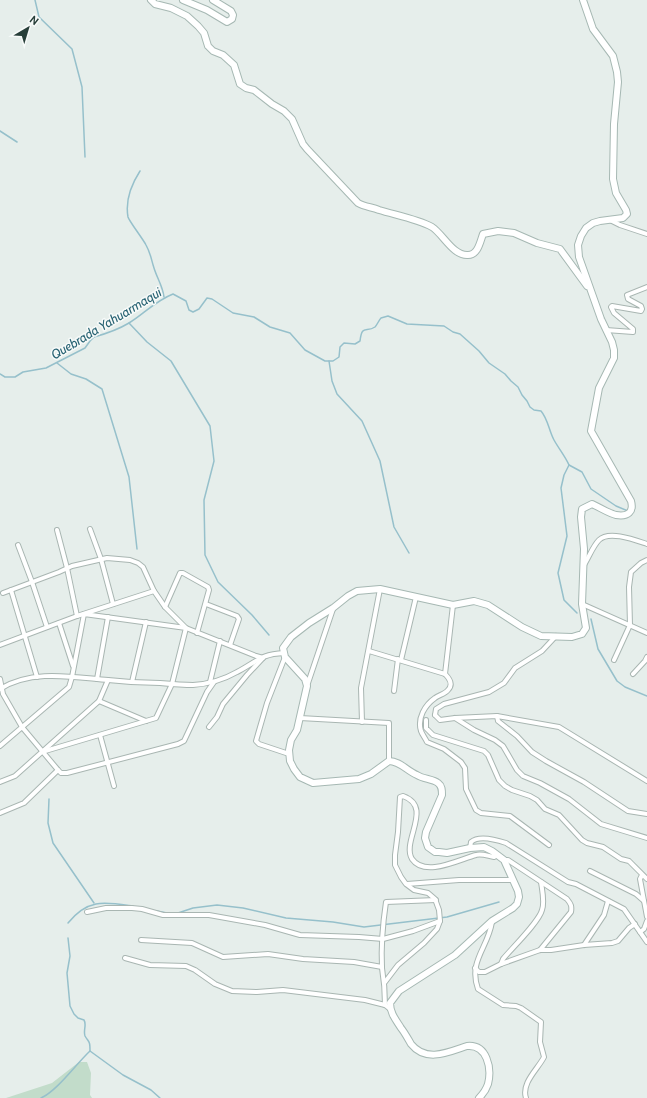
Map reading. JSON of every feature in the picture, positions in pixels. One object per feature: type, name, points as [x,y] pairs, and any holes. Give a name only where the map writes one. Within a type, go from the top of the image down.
[{"type":"main road","points":[[151,0],[155,4],[171,8],[187,16],[198,26],[204,33],[208,46],[213,52],[223,55],[234,65],[240,84],[246,88],[254,90],[292,119],[307,150],[358,203],[363,206],[393,215],[402,216],[432,227],[450,246],[466,255],[472,254],[478,248],[484,234],[498,231],[514,233],[537,243],[560,249],[591,290]]},
{"type":"main road","points":[[183,0],[207,10],[227,22],[232,19],[233,15],[231,11],[213,0]]},
{"type":"main road","points":[[480,1098],[486,1090],[489,1068],[485,1054],[480,1049],[472,1046],[435,1055],[424,1054],[411,1044],[388,1007],[399,991],[455,955],[492,921],[517,904],[519,897],[513,880],[504,860],[492,851],[484,848],[470,848],[447,853],[435,852],[428,847],[425,838],[426,832],[435,809],[440,802],[442,790],[440,785],[435,781],[416,775],[395,761],[389,760],[371,774],[359,779],[313,784],[300,777],[290,761],[289,754],[291,740],[297,730],[307,686],[305,679],[284,655],[284,648],[291,637],[309,622],[333,608],[348,596],[357,591],[380,589],[453,605],[474,601],[488,606],[522,627],[541,636],[572,637],[582,634],[586,628],[582,604],[584,549],[581,517],[582,509],[592,504],[616,515],[626,515],[633,507],[591,431],[591,424],[599,388],[614,358],[614,350],[579,257],[578,245],[586,228],[600,221],[623,218],[627,214],[616,193],[612,179],[614,124],[618,82],[617,72],[612,56],[593,29],[583,0]]},
{"type":"street","points":[[610,220],[647,234]]},
{"type":"street","points":[[606,330],[633,332],[633,330],[614,313],[611,307],[641,311],[641,306],[628,299],[627,295],[647,288]]},
{"type":"street","points":[[90,529],[101,559],[113,604]]},
{"type":"street","points":[[57,530],[67,568],[76,616]]},
{"type":"street","points":[[583,567],[598,540],[606,535],[617,536],[647,544]]},
{"type":"street","points":[[18,546],[47,627]]},
{"type":"street","points":[[3,593],[72,566],[101,559],[107,558],[138,563],[143,567],[154,591],[165,607],[186,628]]},
{"type":"street","points":[[614,660],[630,625],[629,587],[631,572],[647,560]]},
{"type":"street","points":[[165,607],[180,573],[183,573],[209,589],[197,633]]},
{"type":"street","points":[[362,722],[361,688],[380,589]]},
{"type":"street","points":[[11,590],[37,677]]},
{"type":"street","points":[[0,645],[76,616],[154,591]]},
{"type":"street","points":[[394,691],[399,660],[416,597]]},
{"type":"street","points":[[206,604],[237,616],[239,619],[230,645]]},
{"type":"street","points":[[582,604],[647,633]]},
{"type":"street","points":[[445,674],[453,605]]},
{"type":"street","points":[[307,686],[333,608]]},
{"type":"street","points":[[84,614],[186,628],[264,658]]},
{"type":"street","points":[[0,746],[69,687],[84,614]]},
{"type":"street","points":[[97,679],[108,617]]},
{"type":"street","points":[[132,682],[146,622]]},
{"type":"street","points":[[59,623],[74,668]]},
{"type":"street","points":[[42,752],[156,718],[172,684],[186,628]]},
{"type":"street","points":[[426,720],[435,715],[436,710],[444,704],[489,692],[504,683],[515,668],[542,651],[556,636]]},
{"type":"street","points":[[0,679],[3,694],[22,727],[58,770],[61,773],[67,773],[178,744],[184,741],[212,682],[220,641]]},
{"type":"street","points":[[369,651],[445,674],[450,680],[451,686],[448,691],[435,697],[424,708],[421,718],[420,729],[427,742],[444,749],[461,762],[465,768],[466,789],[476,810],[481,813],[510,816],[550,845]]},
{"type":"street","points":[[1,688],[24,678],[37,677],[72,677],[193,685],[212,682],[233,674],[254,661],[274,654],[284,655],[267,703],[256,741],[259,744],[289,754]]},
{"type":"street","points":[[632,674],[646,661],[647,657]]},
{"type":"street","points":[[209,727],[216,720],[223,704],[247,674],[264,658]]},
{"type":"street","points":[[0,782],[15,776],[99,701],[108,680]]},
{"type":"street","points":[[99,701],[146,721]]},
{"type":"street","points":[[435,715],[440,720],[497,716],[559,727],[647,781]]},
{"type":"street","points":[[497,716],[498,721],[517,736],[532,752],[584,782],[628,811],[647,814]]},
{"type":"street","points":[[300,718],[390,723],[389,760]]},
{"type":"street","points":[[421,718],[426,720]]},
{"type":"street","points":[[455,718],[503,746],[517,770],[523,776],[540,783],[569,799],[601,824],[647,838]]},
{"type":"street","points":[[426,720],[426,728],[433,735],[484,751],[488,755],[499,780],[505,786],[537,800],[545,809],[559,815],[582,840],[592,845],[603,847],[622,859],[629,861],[647,879]]},
{"type":"street","points":[[100,735],[114,786]]},
{"type":"street","points":[[0,813],[24,803],[58,770]]},
{"type":"street","points":[[385,982],[398,965],[424,943],[437,929],[440,921],[436,900],[428,894],[414,890],[406,884],[395,865],[394,855],[398,832],[399,799],[401,796],[406,797],[413,802],[418,814],[410,845],[410,854],[413,860],[420,865],[439,867],[476,855],[494,857],[497,855]]},
{"type":"street","points":[[470,848],[471,842],[477,839],[497,840],[506,843],[568,882],[576,884],[624,909],[647,942]]},
{"type":"street","points":[[504,860],[508,860],[567,899],[571,904],[571,912],[540,950]]},
{"type":"street","points":[[590,871],[636,894],[644,901]]},
{"type":"street","points":[[642,874],[640,879],[647,917]]},
{"type":"street","points":[[406,884],[459,880],[513,880]]},
{"type":"street","points":[[501,964],[503,959],[538,919],[543,903],[541,882]]},
{"type":"street","points":[[125,958],[150,965],[186,966],[195,970],[215,984],[232,991],[257,992],[284,990],[366,1000],[388,1007],[382,967],[386,902],[436,900]]},
{"type":"street","points":[[584,945],[604,914],[608,901]]},
{"type":"street","points":[[87,912],[106,908],[132,908],[142,909],[163,915],[209,915],[265,925],[300,935],[383,939],[413,931],[440,921]]},
{"type":"street","points":[[492,921],[475,968],[478,989],[503,1005],[521,1008],[541,1022],[540,1042],[544,1057],[526,1086],[524,1092],[526,1098]]},
{"type":"street","points":[[640,932],[644,929],[647,921]]},
{"type":"street","points":[[475,968],[479,972],[485,972],[501,964],[540,950],[612,943],[618,940],[635,924]]},
{"type":"street","points":[[141,940],[192,943],[224,957],[268,954],[303,959],[354,962],[382,967]]},
{"type":"green space","points":[[79,1062],[87,1062],[91,1073],[90,1095],[92,1098],[6,1098],[52,1083]]},
{"type":"waterway","points":[[35,0],[39,17],[72,49],[82,87],[85,157]]},
{"type":"waterway","points":[[0,131],[17,142]]},
{"type":"waterway","points":[[140,171],[128,199],[128,217],[148,248],[164,297]]},
{"type":"waterway","name":"Quebrada Yahuarmaqui","points":[[0,374],[5,377],[15,377],[23,372],[46,368],[85,348],[94,337],[129,323],[161,300],[173,294],[186,301],[189,310],[193,312],[199,309],[207,298],[212,299],[233,313],[254,317],[270,327],[290,333],[305,350],[325,361],[333,361],[339,357],[340,347],[344,343],[355,344],[360,341],[362,332],[375,327],[381,318],[388,316],[407,324],[444,326],[453,332],[460,334],[479,351],[489,363],[505,374],[518,387],[530,407],[534,410],[541,411],[554,440],[569,465],[582,472],[591,489],[616,506],[628,511]]},
{"type":"waterway","points":[[129,323],[147,342],[171,361],[210,426],[214,461],[204,500],[205,555],[218,582],[252,615],[269,635]]},
{"type":"waterway","points":[[329,361],[332,381],[337,394],[362,421],[380,461],[394,527],[409,553]]},
{"type":"waterway","points":[[57,363],[71,374],[86,379],[102,389],[129,477],[137,549]]},
{"type":"waterway","points":[[569,465],[564,475],[561,488],[567,536],[558,573],[564,600],[577,613]]},
{"type":"waterway","points":[[591,619],[598,649],[617,681],[625,687],[647,696]]},
{"type":"waterway","points":[[49,799],[48,823],[53,843],[94,903]]},
{"type":"waterway","points":[[178,913],[193,908],[217,905],[243,908],[286,918],[333,922],[364,927],[447,917],[499,902]]},
{"type":"waterway","points":[[68,923],[75,915],[90,906],[105,903],[133,906]]},
{"type":"waterway","points":[[157,911],[167,913]]},
{"type":"waterway","points":[[41,1098],[53,1090],[90,1051],[89,1043],[85,1036],[84,1020],[78,1018],[70,1006],[67,973],[70,956],[68,938]]},
{"type":"waterway","points":[[90,1051],[123,1075],[151,1090],[160,1098]]}]
